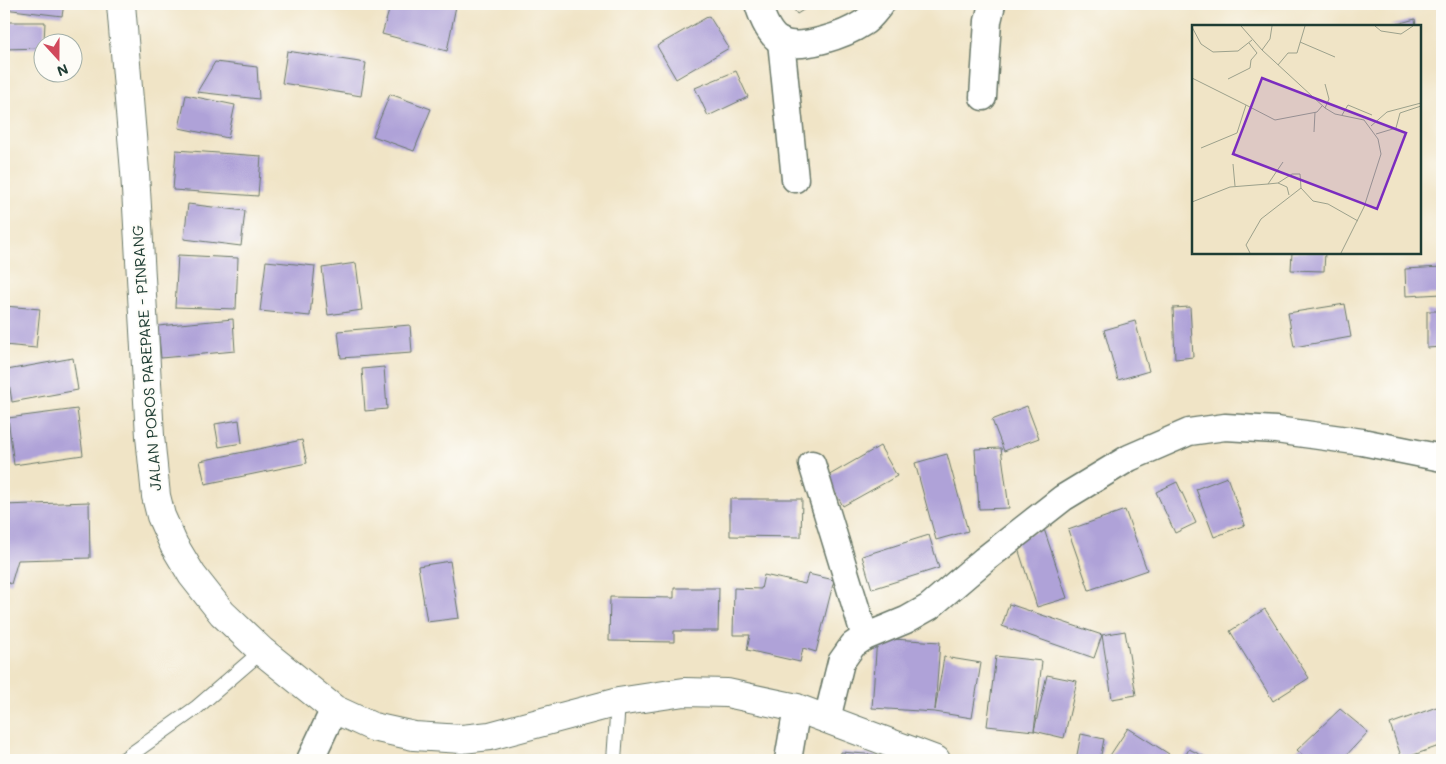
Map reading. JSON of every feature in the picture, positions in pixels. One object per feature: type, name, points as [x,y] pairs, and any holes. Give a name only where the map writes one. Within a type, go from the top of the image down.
[{"type":"highway","name":"JALAN POROS PAREPARE - PINRANG","points":[[121,4],[135,172],[150,436],[156,496],[161,516],[174,545],[192,575],[222,614],[262,651],[334,709],[373,727],[414,736],[462,739],[490,736],[618,702],[684,692],[727,693],[797,708],[936,760]]},
{"type":"street","points":[[758,4],[766,26],[781,41],[796,46],[848,31],[864,23],[881,4]]},
{"type":"street","points":[[983,97],[988,20],[992,4]]},
{"type":"street","points":[[781,41],[795,179]]},
{"type":"street","points":[[827,718],[841,662],[853,645],[865,637],[906,620],[929,607],[1063,498],[1130,458],[1189,432],[1225,427],[1276,430],[1362,442],[1442,458]]},
{"type":"street","points":[[812,464],[865,637]]},
{"type":"street","points":[[788,760],[797,708]]},
{"type":"street","points":[[310,760],[334,709]]},
{"type":"lane","points":[[123,760],[196,708],[262,651]]},
{"type":"lane","points":[[614,760],[618,702]]},
{"type":"building","points":[[4,4],[64,4],[62,16],[4,9]]},
{"type":"building","points":[[391,4],[456,6],[447,51],[382,34]]},
{"type":"building","points":[[790,4],[813,4],[797,14]]},
{"type":"building","points":[[709,16],[729,48],[676,79],[657,46]]},
{"type":"building","points":[[1415,19],[1416,25],[1394,25]]},
{"type":"building","points":[[4,22],[45,22],[44,32],[32,32],[32,48],[4,49]]},
{"type":"building","points":[[287,51],[366,63],[361,96],[282,83]]},
{"type":"building","points":[[215,62],[257,67],[259,99],[197,92]]},
{"type":"building","points":[[736,71],[748,97],[708,116],[695,88]]},
{"type":"building","points":[[390,94],[431,109],[414,151],[373,136]]},
{"type":"building","points":[[186,95],[235,105],[228,138],[179,128]]},
{"type":"building","points":[[176,150],[261,156],[258,196],[173,190]]},
{"type":"building","points":[[188,204],[245,211],[241,246],[184,239]]},
{"type":"building","points":[[1292,254],[1325,254],[1324,271],[1291,270]]},
{"type":"building","points":[[178,255],[238,258],[236,309],[175,307]]},
{"type":"building","points":[[266,261],[315,266],[310,316],[260,311]]},
{"type":"building","points":[[356,263],[362,310],[328,315],[322,268]]},
{"type":"building","points":[[1442,267],[1442,294],[1406,296],[1405,269]]},
{"type":"building","points":[[1345,304],[1351,337],[1294,347],[1288,313]]},
{"type":"building","points":[[4,306],[40,309],[36,348],[4,345]]},
{"type":"building","points":[[1190,307],[1193,357],[1175,359],[1173,308]]},
{"type":"building","points":[[1427,311],[1442,311],[1442,347],[1427,348]]},
{"type":"building","points":[[233,319],[235,351],[161,358],[158,326]]},
{"type":"building","points":[[1135,321],[1149,371],[1118,380],[1104,330]]},
{"type":"building","points":[[410,325],[412,353],[341,358],[338,331]]},
{"type":"building","points":[[73,358],[78,390],[12,402],[7,370]]},
{"type":"building","points":[[384,367],[387,409],[365,411],[362,369]]},
{"type":"building","points":[[1027,406],[1039,438],[1004,451],[992,420]]},
{"type":"building","points":[[77,409],[83,455],[14,465],[8,418]]},
{"type":"building","points":[[239,420],[242,443],[219,447],[215,424]]},
{"type":"building","points":[[302,440],[307,463],[205,484],[200,461]]},
{"type":"building","points":[[880,446],[897,476],[843,506],[826,477]]},
{"type":"building","points":[[1001,448],[1009,508],[979,509],[975,449]]},
{"type":"building","points":[[947,454],[968,531],[936,540],[915,463]]},
{"type":"building","points":[[1227,477],[1245,525],[1214,537],[1196,489]]},
{"type":"building","points":[[1177,482],[1196,523],[1175,533],[1156,492]]},
{"type":"building","points":[[730,499],[802,499],[801,537],[730,536]]},
{"type":"building","points":[[89,502],[90,558],[18,560],[11,584],[4,581],[4,505]]},
{"type":"building","points":[[1125,510],[1147,570],[1089,590],[1068,530]]},
{"type":"building","points":[[1044,529],[1067,598],[1037,607],[1015,539]]},
{"type":"building","points":[[929,535],[939,568],[872,589],[862,556]]},
{"type":"building","points":[[450,561],[459,618],[427,622],[418,566]]},
{"type":"building","points":[[808,574],[834,580],[816,652],[803,648],[800,662],[747,650],[750,635],[733,635],[734,588],[761,589],[764,575],[805,584]]},
{"type":"building","points":[[674,588],[719,588],[718,631],[674,631],[674,642],[609,641],[610,597],[674,598]]},
{"type":"building","points":[[1009,604],[1102,635],[1094,658],[1002,626]]},
{"type":"building","points":[[1265,609],[1309,678],[1273,701],[1230,631]]},
{"type":"building","points":[[1125,631],[1136,695],[1112,699],[1102,635]]},
{"type":"building","points":[[877,638],[940,642],[935,710],[944,657],[981,663],[972,718],[935,712],[872,708]]},
{"type":"building","points":[[996,656],[1042,661],[1034,731],[987,726]]},
{"type":"building","points":[[1047,675],[1077,681],[1064,738],[1034,731]]},
{"type":"building","points":[[1442,705],[1442,745],[1402,759],[1390,724]]},
{"type":"building","points":[[1340,709],[1368,732],[1342,760],[1308,760],[1297,750]]},
{"type":"building","points":[[1128,728],[1169,754],[1164,760],[1107,760]]},
{"type":"building","points":[[1081,734],[1104,739],[1100,760],[1076,760]]},
{"type":"building","points":[[1189,749],[1211,760],[1183,760]]},
{"type":"building","points":[[841,752],[877,755],[877,760],[840,760]]}]
